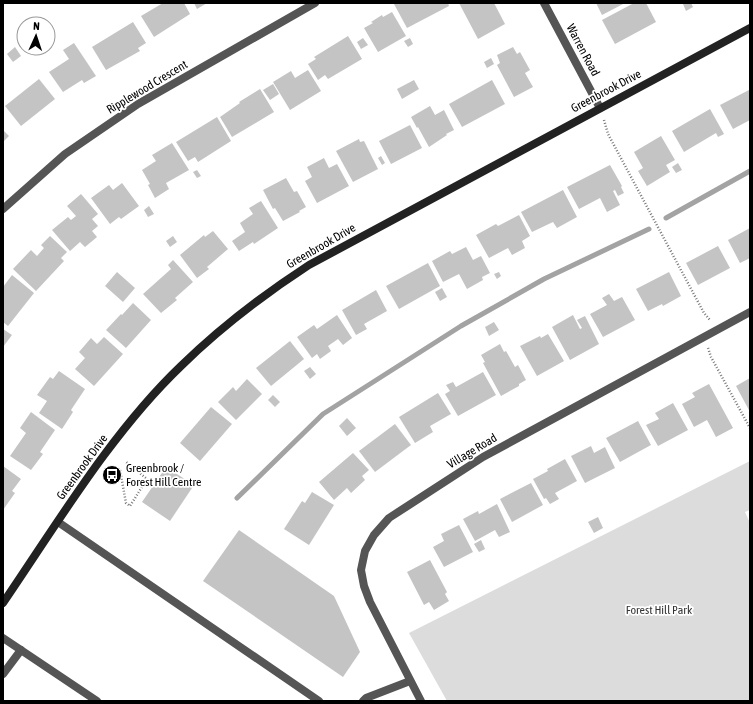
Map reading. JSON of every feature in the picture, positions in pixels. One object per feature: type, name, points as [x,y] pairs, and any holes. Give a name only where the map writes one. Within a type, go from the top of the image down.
[{"type":"street","name":"Ripplewood Crescent","points":[[3,209],[65,154],[138,104],[315,3]]},
{"type":"street","name":"Warren Road","points":[[544,3],[600,108]]},
{"type":"street","name":"Greenbrook Drive","points":[[3,603],[107,452],[144,405],[180,366],[249,306],[309,265],[750,28]]},
{"type":"street","name":"Village Road","points":[[421,701],[370,602],[364,586],[361,570],[365,551],[374,535],[389,518],[483,458],[750,312]]},
{"type":"street","points":[[58,522],[319,701]]},
{"type":"street","points":[[3,638],[97,701]]},
{"type":"street","points":[[3,674],[21,650]]},
{"type":"street","points":[[364,701],[366,698],[410,681]]},
{"type":"path","points":[[600,108],[608,134],[679,268],[704,313],[710,320]]},
{"type":"path","points":[[708,348],[711,357],[750,428]]},
{"type":"path","points":[[120,470],[126,503],[130,506],[147,479],[126,462]]},
{"type":"green space","name":"Forest Hill Park","points":[[750,461],[750,510],[745,512],[750,523],[750,701],[447,701],[409,633]]},
{"type":"building","points":[[163,3],[184,3],[190,14],[154,37],[141,16]]},
{"type":"building","points":[[194,3],[207,3],[197,9]]},
{"type":"building","points":[[448,3],[449,6],[407,28],[394,4]]},
{"type":"building","points":[[459,3],[494,3],[505,24],[478,39]]},
{"type":"building","points":[[596,3],[625,3],[602,15]]},
{"type":"building","points":[[634,3],[646,3],[656,22],[615,44],[602,20]]},
{"type":"building","points":[[691,3],[693,7],[686,11],[683,4]]},
{"type":"building","points":[[392,12],[406,36],[378,52],[364,28],[373,23],[371,22],[382,15],[383,17]]},
{"type":"building","points":[[133,22],[146,43],[138,48],[140,51],[106,70],[92,47]]},
{"type":"building","points":[[348,36],[362,59],[328,79],[325,75],[318,80],[308,64],[316,59],[314,57]]},
{"type":"building","points":[[363,38],[368,45],[361,49],[357,42]]},
{"type":"building","points":[[410,38],[413,44],[408,47],[404,41]]},
{"type":"building","points":[[74,43],[96,76],[84,83],[82,80],[63,92],[49,72],[69,59],[63,50]]},
{"type":"building","points":[[15,47],[16,56],[21,56],[13,62],[7,54]]},
{"type":"building","points":[[513,47],[517,54],[520,52],[530,70],[525,73],[533,87],[514,97],[497,65],[500,63],[497,55]]},
{"type":"building","points":[[491,58],[494,64],[487,68],[484,62]]},
{"type":"building","points":[[308,70],[321,91],[290,110],[273,82],[291,71],[295,78]]},
{"type":"building","points":[[39,79],[55,99],[21,126],[5,106]]},
{"type":"building","points":[[414,80],[419,89],[402,99],[397,89]]},
{"type":"building","points":[[492,80],[505,104],[462,127],[449,104]]},
{"type":"building","points":[[273,84],[279,94],[270,100],[263,90]]},
{"type":"building","points":[[260,89],[274,112],[232,137],[220,117],[240,103],[239,102]]},
{"type":"building","points":[[749,90],[750,120],[733,129],[720,105]]},
{"type":"building","points":[[430,106],[435,115],[444,110],[454,130],[429,147],[411,117]]},
{"type":"building","points":[[710,109],[724,134],[718,137],[716,133],[684,152],[672,131]]},
{"type":"building","points":[[217,117],[231,141],[198,162],[195,157],[188,161],[176,142]]},
{"type":"building","points":[[410,125],[422,148],[391,164],[379,141]]},
{"type":"building","points":[[3,130],[9,136],[3,142]]},
{"type":"building","points":[[661,136],[675,160],[666,165],[670,172],[647,186],[638,171],[643,168],[634,152]]},
{"type":"building","points":[[359,139],[360,142],[364,141],[378,169],[353,182],[336,151]]},
{"type":"building","points":[[172,143],[189,170],[166,183],[169,189],[155,198],[148,185],[150,184],[142,170],[156,161],[152,155]]},
{"type":"building","points":[[381,156],[385,163],[382,165],[378,158]]},
{"type":"building","points":[[324,158],[329,168],[337,164],[349,186],[317,203],[305,181],[312,177],[307,167]]},
{"type":"building","points":[[678,163],[682,170],[676,173],[672,167]]},
{"type":"building","points":[[610,165],[622,186],[621,187],[624,193],[618,196],[615,190],[613,191],[620,205],[607,212],[600,198],[579,209],[567,187]]},
{"type":"building","points":[[197,170],[201,176],[197,178],[193,172]]},
{"type":"building","points":[[286,178],[294,192],[297,191],[306,207],[283,221],[275,208],[273,209],[263,190]]},
{"type":"building","points":[[122,183],[139,206],[121,219],[119,217],[110,224],[91,198],[109,185],[113,190]]},
{"type":"building","points":[[563,190],[577,217],[557,228],[553,222],[532,232],[521,212]]},
{"type":"building","points":[[81,194],[98,214],[92,219],[98,226],[92,231],[97,237],[85,247],[80,242],[70,251],[52,230],[68,217],[71,220],[76,216],[67,206]]},
{"type":"building","points":[[261,201],[278,228],[254,244],[253,242],[239,251],[232,241],[245,232],[240,223],[253,214],[249,208]]},
{"type":"building","points":[[149,206],[154,214],[148,217],[144,210]]},
{"type":"building","points":[[519,215],[530,236],[522,241],[525,248],[512,255],[508,248],[489,258],[476,235],[496,224],[498,226]]},
{"type":"building","points":[[750,228],[750,258],[740,263],[728,240]]},
{"type":"building","points":[[213,231],[228,249],[207,267],[209,269],[197,278],[180,255],[204,235],[205,237]]},
{"type":"building","points":[[50,236],[67,252],[61,258],[64,261],[36,291],[13,269],[31,250],[37,256],[44,248],[41,245]]},
{"type":"building","points":[[173,236],[177,242],[170,247],[166,241]]},
{"type":"building","points":[[718,246],[730,268],[698,285],[686,263]]},
{"type":"building","points":[[466,247],[473,260],[481,256],[490,273],[482,277],[483,280],[467,289],[459,274],[443,282],[432,261],[450,251],[452,254]]},
{"type":"building","points":[[173,260],[193,282],[175,298],[177,300],[161,313],[143,294],[171,269],[168,265]]},
{"type":"building","points":[[428,263],[440,286],[399,309],[386,286]]},
{"type":"building","points":[[117,272],[135,288],[123,302],[105,286]]},
{"type":"building","points":[[499,272],[501,276],[497,279],[494,274]]},
{"type":"building","points":[[669,272],[681,296],[663,306],[662,304],[648,311],[636,289]]},
{"type":"building","points":[[12,275],[34,293],[8,326],[3,322],[3,287]]},
{"type":"building","points":[[442,288],[447,297],[440,301],[435,292]]},
{"type":"building","points":[[376,290],[387,311],[364,324],[367,329],[356,335],[342,310]]},
{"type":"building","points":[[609,294],[614,301],[622,297],[635,320],[603,337],[590,314],[607,305],[602,298]]},
{"type":"building","points":[[133,303],[151,320],[126,348],[106,330]]},
{"type":"building","points":[[337,315],[352,338],[343,345],[338,339],[328,346],[331,351],[320,359],[317,354],[312,358],[297,337],[314,325],[317,329]]},
{"type":"building","points":[[573,315],[580,329],[582,328],[577,320],[585,316],[599,344],[570,360],[552,327]]},
{"type":"building","points":[[494,322],[499,330],[489,336],[485,327]]},
{"type":"building","points":[[3,329],[12,335],[3,347]]},
{"type":"building","points":[[548,334],[564,361],[537,376],[520,346],[540,336],[541,338]]},
{"type":"building","points":[[104,337],[123,354],[94,386],[75,369],[85,358],[79,352],[91,338],[97,344]]},
{"type":"building","points":[[290,341],[304,359],[271,386],[256,368]]},
{"type":"building","points":[[500,344],[504,352],[506,351],[515,367],[518,365],[526,380],[519,384],[519,386],[501,396],[483,363],[485,362],[481,355]]},
{"type":"building","points":[[310,367],[316,374],[310,379],[304,371]]},
{"type":"building","points":[[59,371],[85,389],[71,410],[73,412],[62,429],[39,413],[47,401],[37,395],[50,377],[53,379]]},
{"type":"building","points":[[483,372],[496,395],[458,416],[445,394],[450,391],[446,385],[453,382],[456,387]]},
{"type":"building","points":[[750,378],[750,412],[736,386]]},
{"type":"building","points":[[247,379],[262,394],[236,420],[218,402],[233,387],[236,391]]},
{"type":"building","points":[[709,384],[733,428],[716,437],[707,420],[694,427],[682,404],[695,397],[692,393]]},
{"type":"building","points":[[438,393],[451,414],[430,426],[433,432],[415,443],[399,417]]},
{"type":"building","points":[[273,395],[280,402],[275,407],[268,400]]},
{"type":"building","points":[[673,403],[688,430],[658,446],[646,425],[659,419],[655,413]]},
{"type":"building","points":[[211,407],[232,424],[200,461],[180,443]]},
{"type":"building","points":[[31,412],[55,430],[40,452],[43,454],[31,470],[10,456],[26,433],[20,428]]},
{"type":"building","points":[[347,418],[356,428],[347,436],[339,426]]},
{"type":"building","points":[[638,421],[651,445],[620,462],[606,438]]},
{"type":"building","points":[[395,424],[411,445],[375,472],[359,451]]},
{"type":"building","points":[[591,446],[594,453],[605,447],[615,468],[585,483],[571,456]]},
{"type":"building","points":[[353,453],[369,470],[362,476],[365,480],[351,493],[347,488],[334,500],[319,482]]},
{"type":"building","points":[[565,459],[577,481],[555,493],[559,499],[550,504],[546,498],[544,499],[533,479]]},
{"type":"building","points":[[3,466],[21,479],[12,491],[15,493],[3,510]]},
{"type":"building","points":[[166,467],[194,485],[170,521],[142,502]]},
{"type":"building","points":[[531,483],[543,505],[512,522],[500,499]]},
{"type":"building","points":[[312,492],[334,505],[309,545],[284,529],[302,501],[305,503]]},
{"type":"building","points":[[497,504],[510,532],[499,537],[495,530],[475,541],[463,519],[478,511],[479,514]]},
{"type":"building","points":[[598,517],[603,528],[594,533],[588,522]]},
{"type":"building","points":[[459,525],[473,552],[444,567],[433,547],[444,541],[441,534]]},
{"type":"building","points":[[239,530],[334,596],[360,652],[343,677],[203,581]]},
{"type":"building","points":[[481,540],[485,549],[479,552],[474,544]]},
{"type":"building","points":[[430,560],[447,592],[445,594],[449,601],[434,610],[429,602],[424,605],[407,572]]},
{"type":"waterway","points":[[666,218],[750,171]]},
{"type":"waterway","points":[[237,498],[323,414],[461,326],[544,279],[649,229]]},
{"type":"place","name":"Greenbrook / Forest Hill Centre","points":[[112,475]]}]
